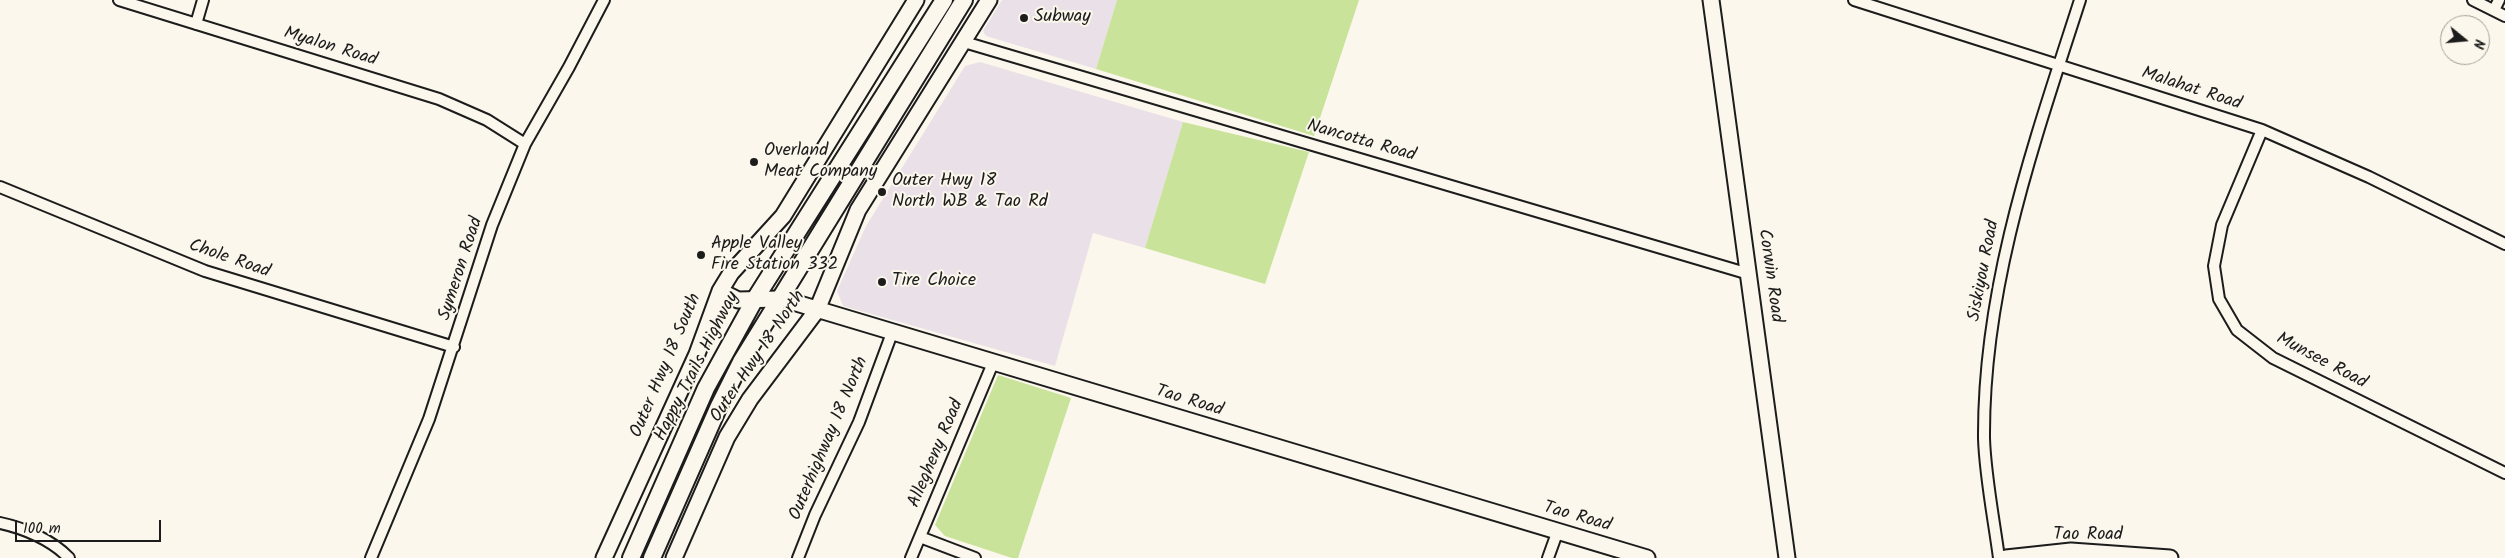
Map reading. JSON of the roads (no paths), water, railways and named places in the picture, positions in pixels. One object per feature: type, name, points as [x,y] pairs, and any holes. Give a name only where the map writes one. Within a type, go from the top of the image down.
[{"type":"main road","name":"Happy Trails Highway","points":[[631,558],[706,388],[755,298],[944,0]]},
{"type":"main road","name":"Happy Trails Highway","points":[[652,558],[719,406],[741,362],[964,0]]},
{"type":"street","name":"Myalon Road","points":[[119,0],[439,99],[487,120],[525,144]]},
{"type":"street","points":[[196,24],[203,0]]},
{"type":"street","name":"Symeron Road","points":[[372,558],[429,419],[454,347],[492,225],[525,144],[569,67],[604,0]]},
{"type":"street","name":"Outer Hwy 18 South","points":[[604,558],[697,354],[720,291],[731,273],[783,216],[916,0]]},
{"type":"street","name":"Outer Hwy 18 North","points":[[674,558],[727,436],[750,399],[817,310],[858,210],[989,0]]},
{"type":"street","name":"Corwin Road","points":[[1711,0],[1787,558]]},
{"type":"street","name":"Malahat Road","points":[[1854,0],[2262,130],[2369,177],[2505,244]]},
{"type":"street","name":"Siskiyou Road","points":[[1999,558],[1984,440],[1990,333],[2011,223],[2080,0]]},
{"type":"street","points":[[2473,0],[2505,16]]},
{"type":"street","points":[[2494,10],[2499,0]]},
{"type":"street","name":"Nancotta Road","points":[[964,42],[1749,274]]},
{"type":"street","name":"Munsee Road","points":[[2262,130],[2222,225],[2214,266],[2219,299],[2237,330],[2273,358],[2505,473]]},
{"type":"street","name":"Chole Road","points":[[0,188],[205,271],[454,347]]},
{"type":"street","name":"Tao Road","points":[[720,291],[738,300],[755,298],[779,299],[1557,533],[1647,558]]},
{"type":"street","name":"Outerhighway 18 North","points":[[798,558],[815,515],[859,422],[892,333]]},
{"type":"street","name":"Allegheny Road","points":[[911,558],[993,363]]},
{"type":"street","points":[[0,523],[18,527],[61,550],[69,558]]},
{"type":"street","points":[[1548,558],[1557,533]]},
{"type":"street","points":[[920,537],[975,558]]},
{"type":"street","name":"Tao Road","points":[[2006,558],[2071,551],[2170,558]]},
{"type":"place","name":"Subway","points":[[1024,18]]},
{"type":"place","name":"Overland Meat Company","points":[[754,162]]},
{"type":"place","name":"Outer Hwy 18 North WB & Tao Rd","points":[[882,192]]},
{"type":"place","name":"Apple Valley Fire Station 332","points":[[701,255]]},
{"type":"place","name":"Tire Choice","points":[[882,282]]}]
